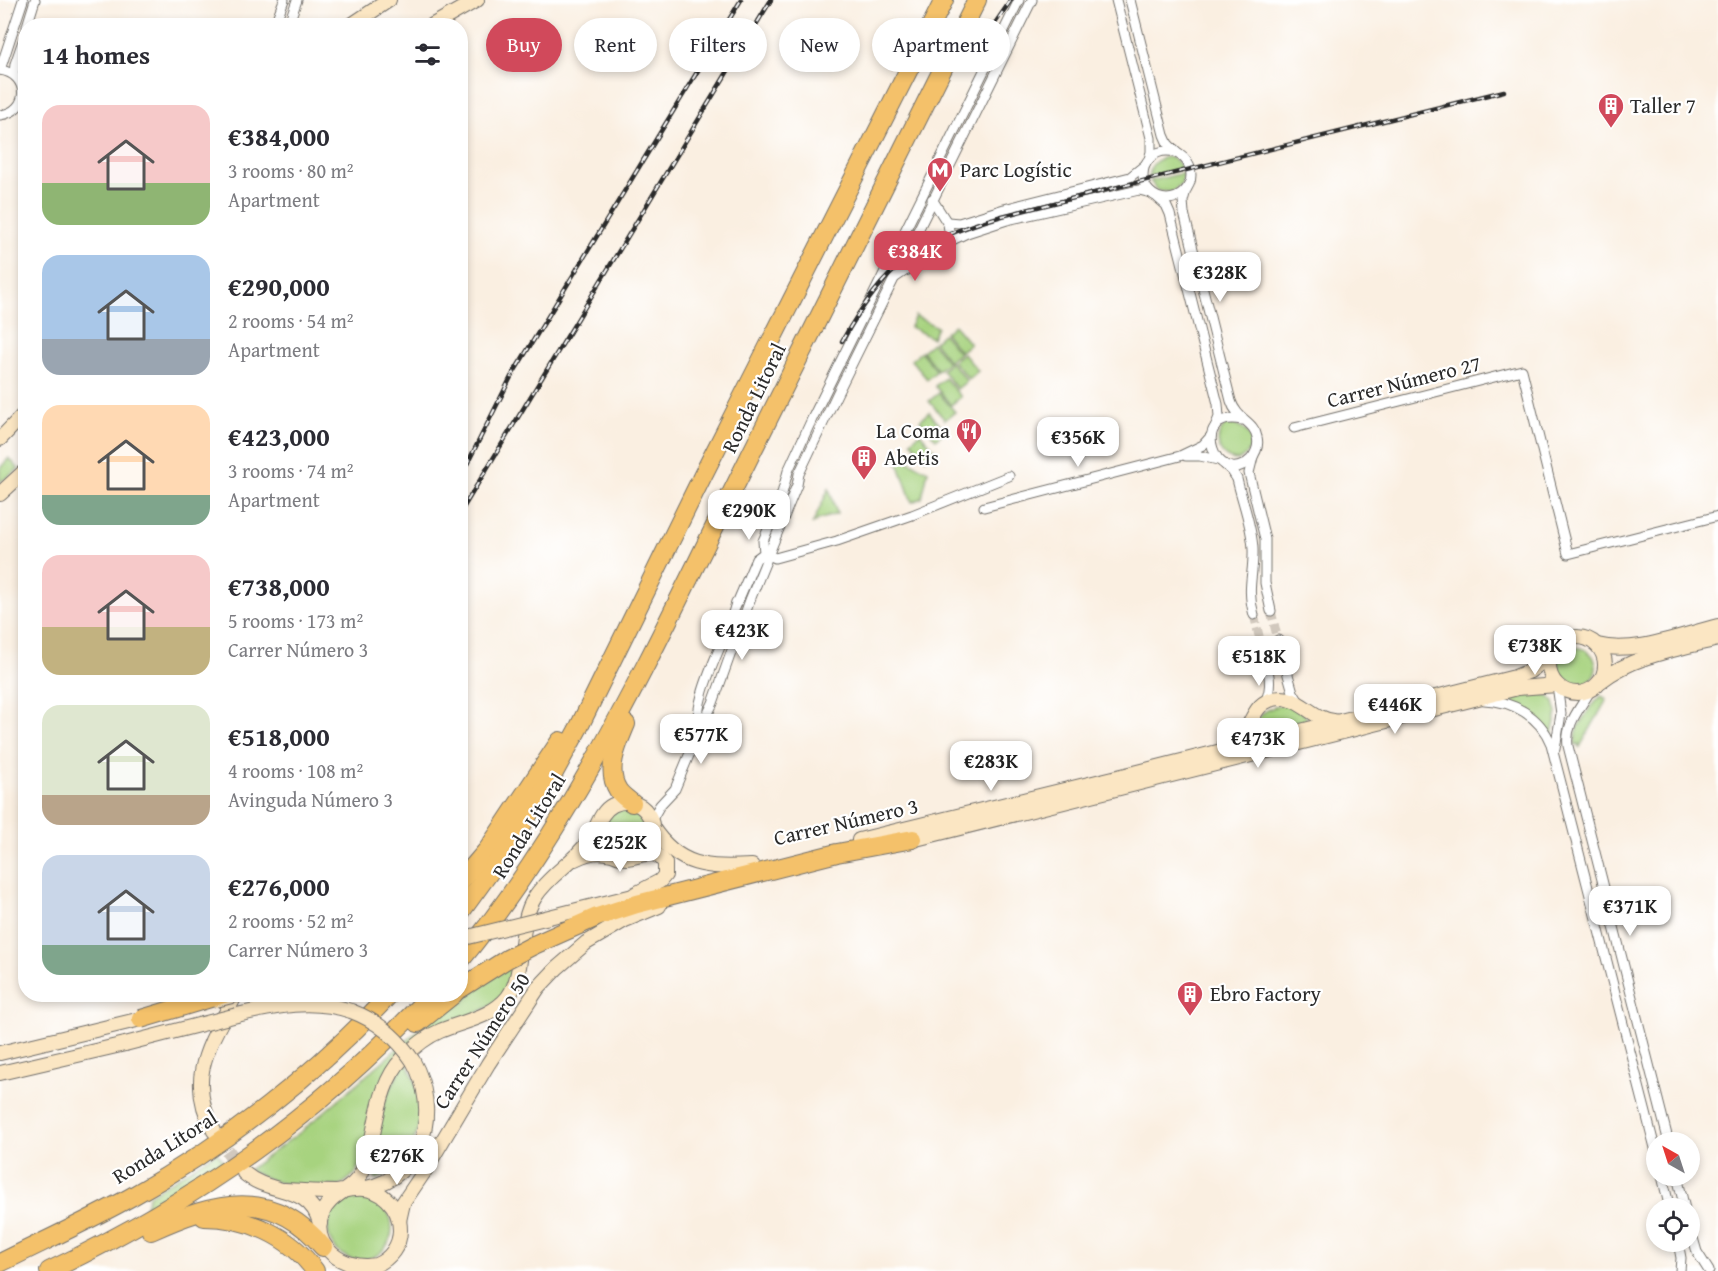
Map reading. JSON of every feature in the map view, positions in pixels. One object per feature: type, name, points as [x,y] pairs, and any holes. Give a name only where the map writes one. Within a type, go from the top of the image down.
[{"type":"highway","name":"Ronda Litoral","points":[[468,902],[495,867],[549,782],[579,727],[944,0]]},
{"type":"highway","name":"Ronda Litoral","points":[[468,951],[511,896],[555,830],[598,757],[977,0]]},
{"type":"highway","points":[[468,873],[488,849],[564,734],[659,554],[677,530]]},
{"type":"highway","points":[[635,804],[618,791],[613,764],[621,737],[663,630]]},
{"type":"highway","points":[[468,856],[483,847],[509,818]]},
{"type":"highway","points":[[468,984],[534,945],[597,917],[637,904],[837,853],[913,839]]},
{"type":"highway","points":[[141,1019],[197,1002]]},
{"type":"highway","name":"Ronda Litoral","points":[[0,1262],[78,1225],[154,1184],[230,1134],[283,1094],[344,1041],[382,1002]]},
{"type":"highway","points":[[137,1232],[245,1159],[318,1101],[396,1031],[423,1002]]},
{"type":"highway","points":[[318,1101],[336,1094],[445,1002]]},
{"type":"highway","points":[[57,1267],[137,1232],[206,1209],[231,1205],[279,1212],[310,1231],[323,1247]]},
{"type":"highway","points":[[172,1221],[225,1217],[256,1227],[271,1233],[300,1253],[315,1271]]},
{"type":"street","points":[[18,79],[14,74],[0,70],[23,0]]},
{"type":"street","points":[[29,18],[35,0]]},
{"type":"street","points":[[277,18],[285,0]]},
{"type":"street","points":[[291,18],[297,0]]},
{"type":"street","points":[[362,18],[389,0]]},
{"type":"street","points":[[445,18],[477,0]]},
{"type":"street","points":[[697,736],[698,704],[754,553],[785,482],[821,400],[1019,0]]},
{"type":"street","points":[[634,856],[650,842],[652,823],[660,805],[673,793],[710,711],[766,554],[799,474],[932,199],[1032,0]]},
{"type":"street","points":[[948,222],[959,223],[1004,209],[1126,179],[1138,173],[1147,162],[1152,152],[1151,138],[1116,0]]},
{"type":"street","points":[[1130,0],[1164,135],[1168,144],[1189,166],[1191,174],[1183,201],[1184,213],[1231,401],[1234,411],[1254,428],[1257,435],[1257,449],[1249,472],[1265,539],[1265,583],[1271,611]]},
{"type":"street","points":[[14,74],[18,55]]},
{"type":"street","points":[[1,116],[18,108]]},
{"type":"street","points":[[1178,154],[1162,151],[1147,162],[1143,181],[1166,205],[1170,214],[1216,393],[1220,411],[1213,431],[1211,448],[1219,461],[1236,477],[1252,541],[1253,557],[1249,590],[1254,615]]},
{"type":"street","points":[[893,280],[902,273],[917,267],[944,244],[967,233],[1007,220],[1129,192],[1143,190],[1172,199],[1186,190]]},
{"type":"street","points":[[932,199],[948,222],[950,234],[944,244]]},
{"type":"street","name":"Carrer Número 27","points":[[1294,428],[1522,370],[1568,554],[1718,516]]},
{"type":"street","points":[[984,507],[1180,456],[1203,445],[1213,431],[1227,419],[1242,420]]},
{"type":"street","points":[[0,439],[18,420]]},
{"type":"street","points":[[1180,456],[1200,456],[1235,466],[1253,456]]},
{"type":"street","points":[[766,554],[775,558],[837,541],[912,515],[1009,476]]},
{"type":"street","points":[[0,494],[18,477]]},
{"type":"street","points":[[766,554],[763,541],[780,501],[785,482]]},
{"type":"street","points":[[735,608],[756,559],[766,554]]},
{"type":"street","points":[[1597,645],[1617,649],[1632,648],[1718,626]]},
{"type":"street","points":[[1557,760],[1555,743],[1561,714],[1557,685],[1550,674],[1550,656],[1558,645],[1570,638],[1589,639],[1603,653],[1605,672],[1601,681]]},
{"type":"street","points":[[1665,1132],[1568,746],[1568,734],[1570,726],[1590,691],[1612,672],[1633,662],[1718,639]]},
{"type":"street","points":[[1278,640],[1293,692],[1299,702]]},
{"type":"street","points":[[1201,756],[1239,737],[1245,731],[1255,712],[1265,702],[1270,684],[1261,644]]},
{"type":"street","points":[[710,711],[703,703],[718,654]]},
{"type":"street","name":"Carrer Número 3","points":[[468,937],[1524,674],[1550,656]]},
{"type":"street","points":[[1557,685],[1578,694],[1590,691]]},
{"type":"street","name":"Carrer Número 3","points":[[913,839],[1518,688],[1557,685]]},
{"type":"street","points":[[1265,702],[1284,698],[1299,702],[1322,719],[1339,721]]},
{"type":"street","points":[[1472,699],[1504,703],[1530,715],[1548,737],[1557,760],[1651,1132]]},
{"type":"street","points":[[320,1223],[330,1201],[354,1184],[362,1172],[384,1091],[395,1067],[411,1050],[432,1035],[481,1017],[498,1007],[511,992],[514,958],[524,927],[526,912],[546,883],[587,844],[607,808],[615,804],[645,805],[657,800],[676,783]]},
{"type":"street","points":[[635,804],[648,812],[652,823],[669,848],[692,862],[710,867],[752,866]]},
{"type":"street","points":[[598,823],[599,841],[610,853]]},
{"type":"street","name":"Carrer Número 50","points":[[399,1221],[403,1203],[528,1002],[547,978],[586,943],[612,926],[661,905],[913,839]]},
{"type":"street","points":[[568,862],[593,852],[610,853],[626,858],[655,854],[663,859],[666,870],[660,881],[627,898]]},
{"type":"street","points":[[488,1064],[515,1008],[521,981],[514,958]]},
{"type":"street","points":[[0,1053],[207,1002]]},
{"type":"street","points":[[214,1131],[203,1109],[200,1078],[209,1048],[234,1002]]},
{"type":"street","points":[[0,1073],[237,1015],[272,1007],[300,1004],[327,1005],[368,1018],[392,1035],[413,1061],[422,1079],[426,1098],[426,1119],[422,1142],[414,1157],[400,1172],[377,1186],[345,1191],[284,1190],[261,1185],[244,1173]]},
{"type":"street","points":[[363,1189],[376,1192],[387,1199],[399,1221],[399,1239],[379,1271]]},
{"type":"street","points":[[284,1190],[308,1201],[317,1212],[323,1247],[342,1267],[369,1268],[391,1255]]},
{"type":"street","points":[[1680,1252],[1680,1271]]},
{"type":"street","points":[[1697,1252],[1709,1271]]},
{"type":"green space","points":[[1167,157],[1175,159],[1183,168],[1149,177],[1154,164]]},
{"type":"green space","points":[[1184,173],[1181,185],[1172,192],[1158,191],[1150,181]]},
{"type":"green space","points":[[915,316],[937,327],[932,338],[910,327]]},
{"type":"green space","points":[[954,325],[970,344],[960,352],[945,333]]},
{"type":"green space","points":[[943,334],[959,353],[949,361],[934,342]]},
{"type":"green space","points":[[932,343],[948,362],[938,370],[922,351]]},
{"type":"green space","points":[[921,352],[937,371],[927,379],[911,360]]},
{"type":"green space","points":[[963,353],[978,371],[969,379],[953,361]]},
{"type":"green space","points":[[951,362],[967,381],[957,389],[942,370]]},
{"type":"green space","points":[[945,378],[961,397],[951,405],[935,386]]},
{"type":"green space","points":[[939,393],[955,412],[945,420],[929,401]]},
{"type":"green space","points":[[929,412],[945,431],[936,439],[920,420]]},
{"type":"green space","points":[[1227,424],[1242,428],[1250,437],[1249,449],[1239,460],[1226,456],[1219,447],[1219,435]]},
{"type":"green space","points":[[920,433],[936,451],[926,459],[911,441]]},
{"type":"green space","points":[[895,454],[928,471],[922,498],[912,502]]},
{"type":"green space","points":[[9,458],[18,470],[0,482],[0,468]]},
{"type":"green space","points":[[829,488],[837,514],[818,520],[812,525]]},
{"type":"green space","points":[[1577,648],[1591,653],[1596,667],[1591,681],[1577,686],[1563,681],[1558,667],[1563,653]]},
{"type":"green space","points":[[1539,692],[1549,696],[1554,702],[1557,713],[1552,735],[1503,699],[1522,693]]},
{"type":"green space","points":[[1601,696],[1607,699],[1580,747],[1579,744],[1575,745],[1580,725],[1587,712]]},
{"type":"green space","points":[[1285,705],[1301,711],[1307,718],[1305,723],[1255,733],[1260,716],[1274,707]]},
{"type":"green space","points":[[624,809],[638,815],[644,829],[638,843],[624,849],[610,843],[604,829],[610,815]]},
{"type":"green space","points":[[513,962],[505,993],[491,1006],[405,1049],[356,1173],[340,1186],[309,1187],[276,1182],[248,1170],[302,1131],[435,1016],[455,1002],[468,1002],[468,993]]},
{"type":"green space","points":[[405,1060],[418,1094],[420,1110],[418,1127],[413,1143],[404,1157],[377,1179],[367,1168],[385,1101]]},
{"type":"green space","points":[[217,1152],[225,1163],[143,1215],[149,1195]]},
{"type":"green space","points":[[360,1196],[372,1198],[383,1205],[390,1216],[392,1228],[390,1240],[383,1251],[372,1258],[360,1260],[348,1258],[337,1251],[330,1240],[328,1228],[330,1216],[337,1205],[348,1198]]},
{"type":"tunnel","points":[[1271,611],[1278,640]]},
{"type":"tunnel","points":[[1254,615],[1261,644]]},
{"type":"tunnel","points":[[215,1133],[242,1171]]},
{"type":"railway","points":[[468,462],[511,377],[741,0]]},
{"type":"railway","points":[[468,500],[771,0]]},
{"type":"railway","points":[[999,18],[1011,0]]},
{"type":"railway","points":[[842,341],[873,293],[907,259],[926,246],[973,225],[1504,91]]},
{"type":"place","name":"Taller 7","points":[[1611,129]]},
{"type":"place","name":"Parc Logístic","points":[[940,193]]},
{"type":"place","name":"La Coma","points":[[969,454]]},
{"type":"place","name":"Abetis","points":[[864,481]]},
{"type":"place","name":"Ebro Factory","points":[[1190,1017]]}]
